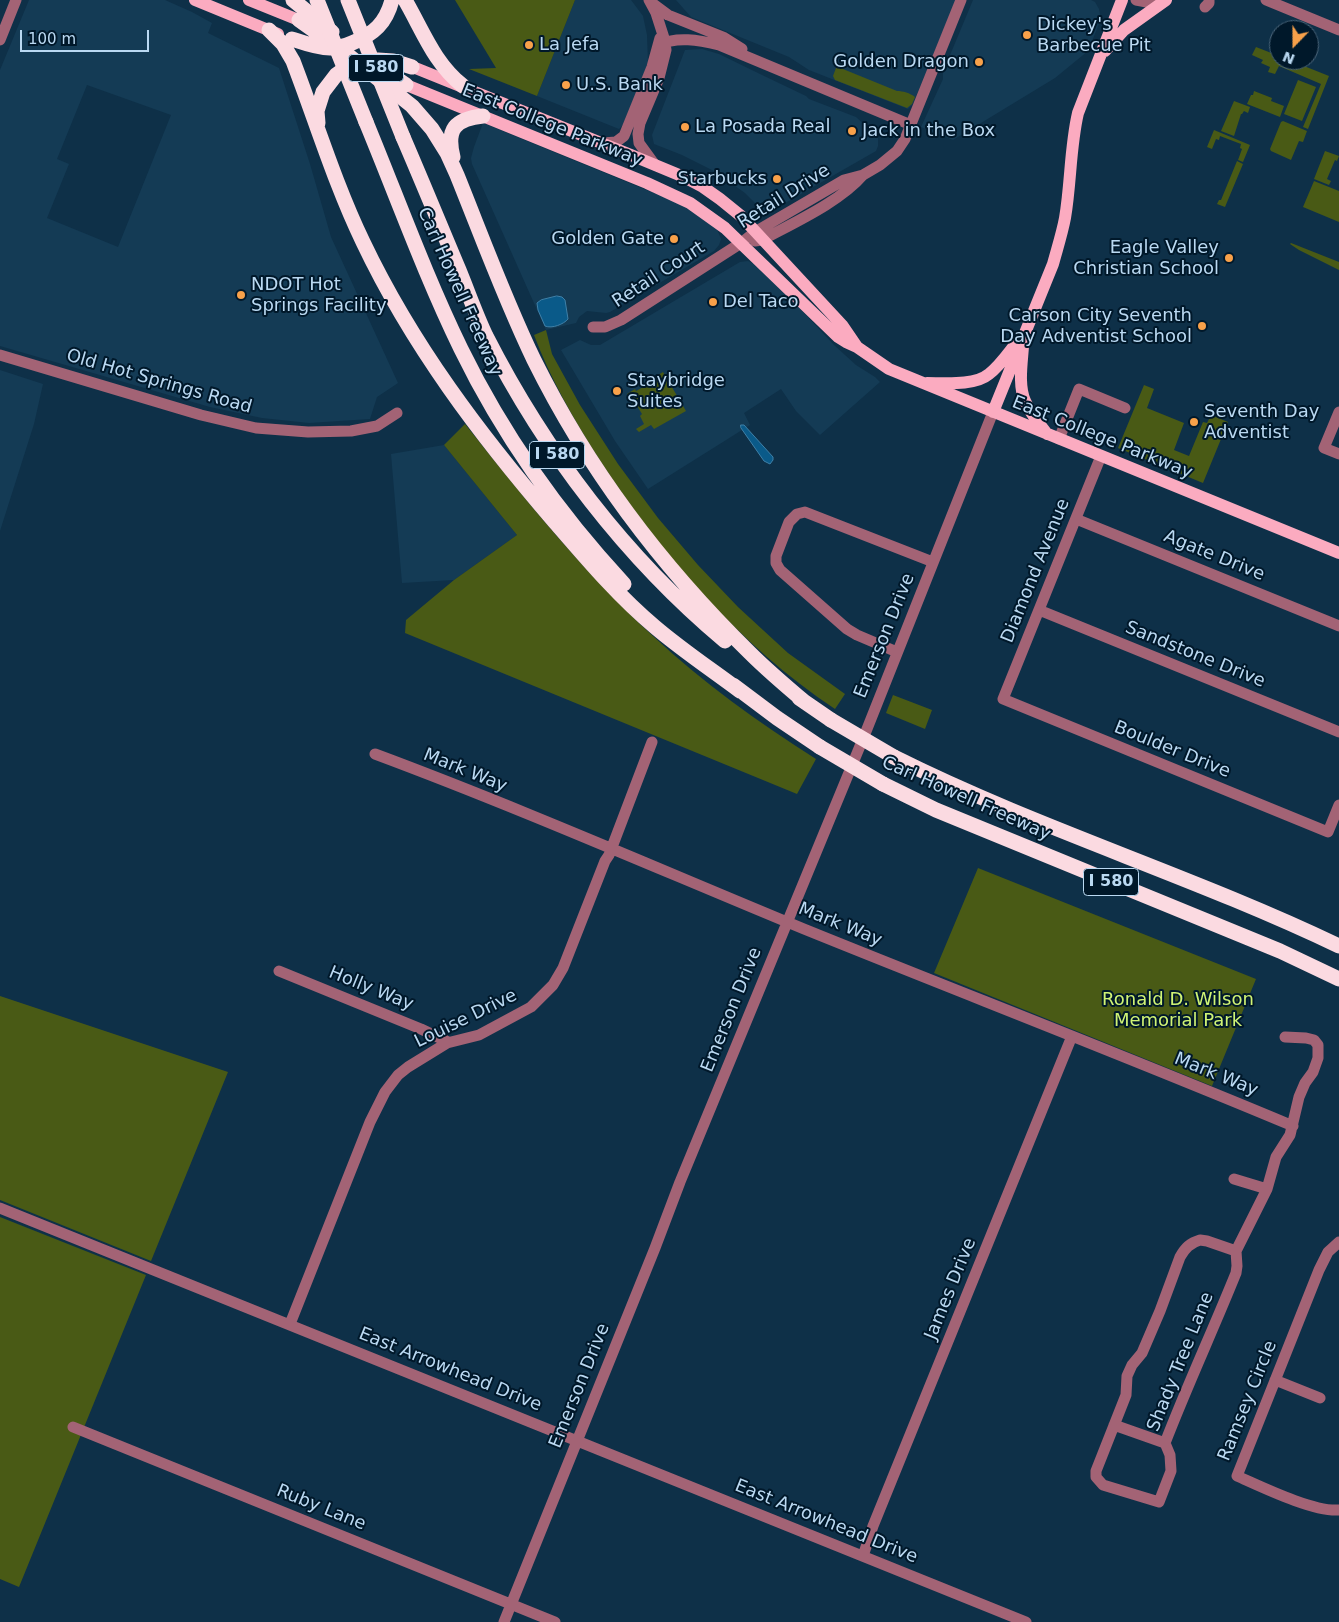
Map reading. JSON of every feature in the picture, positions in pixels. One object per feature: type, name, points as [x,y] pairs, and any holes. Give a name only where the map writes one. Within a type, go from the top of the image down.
[{"type":"highway","points":[[293,0],[344,43],[416,109],[432,129],[447,153],[457,175],[531,353],[564,417],[611,491],[665,563],[703,606],[752,655],[806,703]]},
{"type":"highway","name":"Carl Howell Freeway","points":[[316,0],[450,325],[485,394],[525,460],[566,517],[652,613],[693,652],[740,691],[820,747],[883,784],[945,814],[1280,951],[1339,979]]},
{"type":"highway","name":"Carl Howell Freeway","points":[[348,0],[486,334],[543,436],[596,507],[627,545],[667,588],[748,660],[831,720],[894,757],[946,783],[1238,902],[1339,946]]},
{"type":"highway","points":[[292,39],[331,48],[365,38],[385,20],[392,0]]},
{"type":"highway","points":[[405,0],[439,61],[447,72],[463,86]]},
{"type":"highway","points":[[299,20],[344,43]]},
{"type":"highway","points":[[269,30],[291,55],[347,206],[372,261],[407,325],[464,411],[523,485],[590,563],[626,600],[654,627],[740,691]]},
{"type":"highway","points":[[319,130],[318,105],[327,86],[336,75],[346,68],[366,63],[393,61],[412,67]]},
{"type":"highway","points":[[366,63],[406,85]]},
{"type":"highway","points":[[457,175],[450,143],[451,132],[456,125],[464,120],[483,116]]},
{"type":"main road","points":[[195,0],[292,39],[366,63]]},
{"type":"main road","points":[[249,0],[299,20]]},
{"type":"main road","points":[[993,412],[1053,264],[1065,218],[1074,129],[1078,113],[1122,0]]},
{"type":"main road","points":[[1100,56],[1124,30],[1165,0]]},
{"type":"main road","name":"East College Parkway","points":[[344,43],[463,86],[684,177],[712,193],[738,214],[842,325],[857,347]]},
{"type":"main road","name":"East College Parkway","points":[[406,85],[678,197],[708,215],[741,243],[838,337],[857,347],[889,369],[1339,554]]},
{"type":"main road","points":[[920,383],[962,383],[980,380],[989,375],[1024,334]]},
{"type":"main road","points":[[1024,334],[1021,382],[1024,399],[1032,413],[1053,437]]},
{"type":"street","points":[[0,40],[16,0]]},
{"type":"street","name":"Retail Drive","points":[[741,243],[758,236],[844,180],[863,175],[890,158],[897,151],[911,125],[961,0]]},
{"type":"street","points":[[1136,0],[1152,3],[1165,0]]},
{"type":"street","points":[[1202,0],[1205,7],[1209,0]]},
{"type":"street","points":[[1266,0],[1339,30]]},
{"type":"street","points":[[649,1],[668,15],[722,37],[740,48],[754,60]]},
{"type":"street","points":[[649,1],[656,13],[664,60],[659,78],[640,123],[638,134],[639,142],[655,165]]},
{"type":"street","points":[[661,40],[683,40],[719,45],[911,125]]},
{"type":"street","points":[[603,144],[616,142],[624,136],[661,40]]},
{"type":"street","name":"Retail Court","points":[[593,327],[605,327],[621,320],[741,243]]},
{"type":"street","name":"Old Hot Springs Road","points":[[0,354],[201,415],[256,428],[308,432],[351,431],[377,426],[397,413]]},
{"type":"street","points":[[1053,437],[1079,389],[1125,408]]},
{"type":"street","name":"Emerson Drive","points":[[504,1622],[655,1248],[682,1176],[788,922],[993,412]]},
{"type":"street","points":[[1339,412],[1324,448],[1339,454]]},
{"type":"street","name":"Diamond Avenue","points":[[1002,700],[1101,456]]},
{"type":"street","points":[[897,652],[848,630],[780,570],[776,563],[776,556],[789,522],[801,512],[810,512],[933,562]]},
{"type":"street","name":"Agate Drive","points":[[1076,519],[1339,626]]},
{"type":"street","name":"Sandstone Drive","points":[[1039,610],[1339,732]]},
{"type":"street","name":"Boulder Drive","points":[[1002,700],[1328,832],[1339,804]]},
{"type":"street","name":"Louise Drive","points":[[290,1324],[367,1129],[385,1092],[398,1075],[425,1056],[447,1044],[479,1035],[531,1007],[553,985],[563,968],[602,869],[612,849],[652,742]]},
{"type":"street","name":"Mark Way","points":[[375,754],[1293,1126]]},
{"type":"street","name":"Holly Way","points":[[279,971],[421,1029],[446,1041],[447,1044]]},
{"type":"street","name":"James Drive","points":[[863,1556],[873,1526],[1072,1036]]},
{"type":"street","name":"Shady Tree Lane","points":[[1236,1251],[1200,1240],[1191,1243],[1184,1250],[1142,1353],[1132,1365],[1127,1376],[1126,1395],[1096,1471],[1096,1477],[1103,1485],[1159,1502],[1171,1471],[1170,1455],[1165,1443],[1189,1381],[1236,1273],[1236,1251],[1267,1189],[1276,1157],[1290,1135],[1299,1096],[1313,1072],[1319,1054],[1318,1045],[1314,1040],[1285,1037]]},
{"type":"street","points":[[1234,1179],[1267,1189]]},
{"type":"street","name":"East Arrowhead Drive","points":[[0,1208],[1026,1622]]},
{"type":"street","name":"Ramsey Circle","points":[[1339,1242],[1328,1252],[1319,1270],[1237,1476],[1305,1504],[1339,1510]]},
{"type":"street","points":[[1275,1380],[1320,1398]]},
{"type":"street","points":[[1114,1425],[1165,1443]]},
{"type":"street","name":"Ruby Lane","points":[[73,1427],[555,1622]]},
{"type":"shaded area","points":[[29,0],[165,0],[212,23],[208,33],[279,68],[331,237],[398,383],[377,397],[370,419],[309,423],[262,418],[210,407],[0,346],[0,70]],"holes":[[[87,85],[171,115],[118,247],[47,218],[69,164],[57,159]]]},
{"type":"shaded area","points":[[575,0],[631,0],[643,16],[647,35],[648,63],[623,125],[619,129],[537,96]]},
{"type":"shaded area","points":[[676,0],[956,0],[913,104],[908,109],[809,70],[789,57],[691,17]]},
{"type":"shaded area","points":[[973,0],[1091,0],[1095,2],[1099,9],[1101,19],[1088,51],[1055,78],[953,140],[921,127],[943,79],[943,72]]},
{"type":"shaded area","points":[[702,49],[719,54],[809,99],[856,117],[878,137],[876,151],[766,214],[745,193],[714,171],[654,144],[652,135],[685,50]]},
{"type":"shaded area","points":[[483,123],[678,203],[717,229],[721,239],[719,245],[714,251],[610,312],[587,311],[579,317],[576,323],[546,330],[472,164],[471,158]]},
{"type":"shaded area","points":[[748,261],[756,265],[834,345],[856,365],[880,382],[820,435],[796,411],[781,389],[744,413],[750,425],[648,489],[615,441],[561,350],[580,340],[591,345],[600,345],[740,262]]},
{"type":"shaded area","points":[[557,296],[565,300],[568,319],[558,326],[545,326],[537,303],[541,300]]},
{"type":"shaded area","points":[[0,370],[43,384],[34,424],[0,531]]},
{"type":"shaded area","points":[[741,425],[744,425],[773,457],[770,464],[764,461],[741,428]]},
{"type":"shaded area","points":[[444,445],[517,535],[454,580],[402,583],[391,454]]},
{"type":"green space","points":[[455,0],[575,0],[537,96],[469,69],[496,68]]},
{"type":"green space","points":[[1256,47],[1269,52],[1269,67],[1261,63],[1263,60],[1252,55]]},
{"type":"green space","points":[[838,67],[897,91],[911,94],[915,97],[912,104],[907,108],[835,80],[833,76]]},
{"type":"green space","points":[[1269,70],[1277,70],[1275,74],[1268,72]]},
{"type":"green space","points":[[1288,70],[1314,70],[1329,76],[1308,129],[1303,127],[1321,84]]},
{"type":"green space","points":[[1298,80],[1316,87],[1302,121],[1284,114]]},
{"type":"green space","points":[[1254,91],[1272,98],[1271,101],[1284,106],[1280,117],[1247,104]]},
{"type":"green space","points":[[1234,101],[1250,107],[1248,113],[1244,111],[1241,114],[1234,136],[1221,131]]},
{"type":"green space","points":[[1283,121],[1307,131],[1303,142],[1299,141],[1291,160],[1270,149]]},
{"type":"green space","points":[[1214,130],[1250,145],[1243,162],[1238,160],[1242,149],[1240,148],[1241,144],[1220,136],[1219,140],[1216,139],[1212,149],[1207,147]]},
{"type":"green space","points":[[1325,151],[1339,156],[1337,161],[1335,160],[1327,179],[1331,181],[1329,185],[1314,179]]},
{"type":"green space","points":[[1237,161],[1243,164],[1225,207],[1217,204],[1221,200]]},
{"type":"green space","points":[[1314,181],[1339,191],[1339,222],[1303,207]]},
{"type":"green space","points":[[1291,243],[1339,262],[1339,270],[1299,250]]},
{"type":"green space","points":[[546,330],[552,354],[580,405],[618,464],[658,518],[698,565],[738,607],[788,653],[845,694],[835,709],[800,684],[735,627],[705,596],[649,530],[599,459],[555,383],[534,335]]},
{"type":"green space","points":[[663,372],[686,411],[654,429],[651,425],[639,432],[636,429],[644,424],[640,416],[642,414],[637,406],[634,407],[627,394],[656,380],[655,377]]},
{"type":"green space","points":[[1144,385],[1154,389],[1147,408],[1184,423],[1174,450],[1189,456],[1203,422],[1207,423],[1211,415],[1228,422],[1203,483],[1118,448]]},
{"type":"green space","points":[[465,424],[555,534],[627,612],[711,686],[773,731],[816,759],[797,794],[405,633],[406,620],[454,580],[517,535],[444,445]]},
{"type":"green space","points":[[893,695],[932,710],[925,729],[886,713]]},
{"type":"green space","name":"Ronald D. Wilson Memorial Park","points":[[978,868],[1256,979],[1212,1086],[934,973]]},
{"type":"green space","points":[[0,996],[228,1072],[151,1261],[0,1200]]},
{"type":"green space","points":[[0,1217],[146,1275],[19,1587],[0,1579]]},
{"type":"place","name":"Dickey's Barbecue Pit","points":[[1027,35]]},
{"type":"place","name":"La Jefa","points":[[529,45]]},
{"type":"place","name":"Golden Dragon","points":[[979,62]]},
{"type":"place","name":"U.S. Bank","points":[[566,85]]},
{"type":"place","name":"La Posada Real","points":[[685,127]]},
{"type":"place","name":"Jack in the Box","points":[[852,131]]},
{"type":"place","name":"Starbucks","points":[[777,179]]},
{"type":"place","name":"Golden Gate","points":[[674,239]]},
{"type":"place","name":"Eagle Valley Christian School","points":[[1229,258]]},
{"type":"place","name":"NDOT Hot Springs Facility","points":[[241,295]]},
{"type":"place","name":"Del Taco","points":[[713,302]]},
{"type":"place","name":"Carson City Seventh Day Adventist School","points":[[1202,326]]},
{"type":"place","name":"Staybridge Suites","points":[[617,391]]},
{"type":"place","name":"Seventh Day Adventist","points":[[1194,422]]}]
